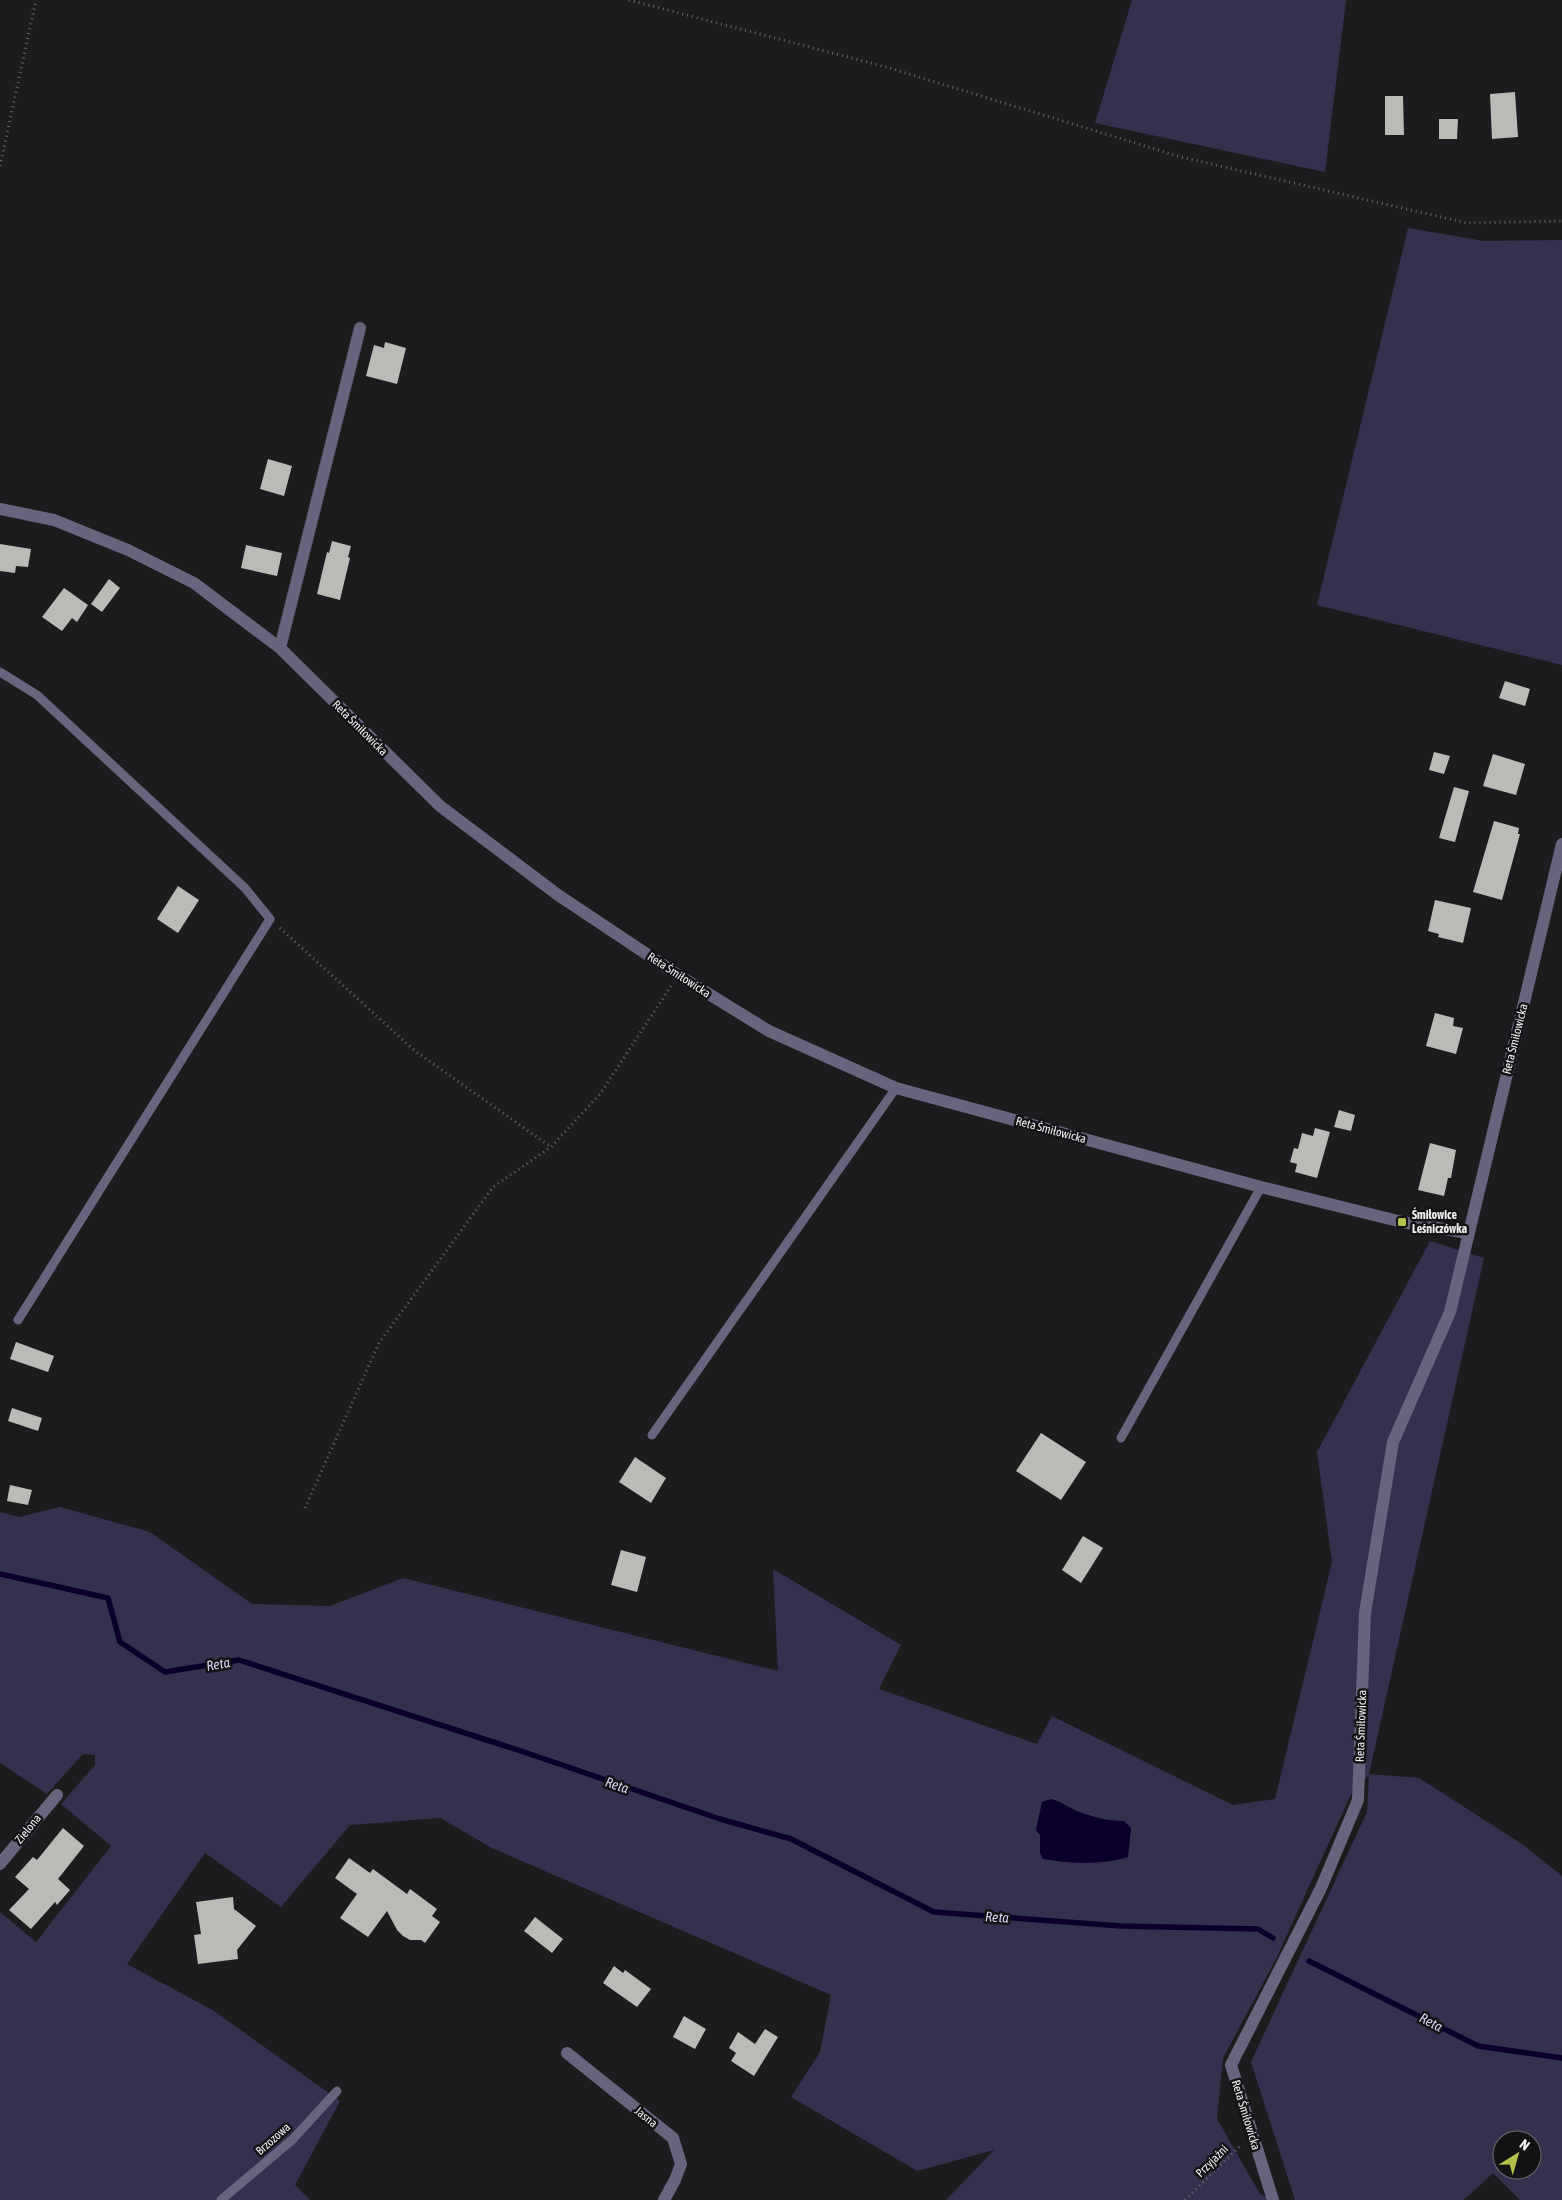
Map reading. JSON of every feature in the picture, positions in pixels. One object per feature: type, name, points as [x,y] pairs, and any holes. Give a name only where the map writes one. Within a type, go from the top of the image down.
[{"type":"street","points":[[280,648],[360,328]]},
{"type":"street","name":"Reta Śmiłowicka","points":[[0,510],[54,520],[128,550],[194,583],[280,648],[440,806],[558,896],[678,975],[769,1031],[896,1088],[1261,1187],[1402,1222],[1468,1233]]},
{"type":"street","name":"Reta Śmiłowicka","points":[[1273,2200],[1231,2065],[1321,1888],[1358,1800],[1365,1613],[1393,1442],[1450,1312],[1562,844]]},
{"type":"street","name":"Zielona","points":[[0,1864],[57,1795]]},
{"type":"street","name":"Jasna","points":[[567,2053],[673,2138],[681,2164],[676,2180],[664,2200]]},
{"type":"lane","points":[[0,672],[37,695],[245,888],[270,919],[18,1320]]},
{"type":"lane","points":[[652,1435],[896,1088]]},
{"type":"lane","points":[[1121,1438],[1261,1187]]},
{"type":"lane","name":"Brzozowa","points":[[221,2200],[292,2140],[337,2091]]},
{"type":"path","points":[[0,166],[36,0]]},
{"type":"path","points":[[630,0],[886,67],[1181,157],[1210,164],[1467,223],[1562,221]]},
{"type":"path","points":[[270,919],[416,1052],[551,1147]]},
{"type":"path","points":[[304,1508],[379,1342],[493,1187],[551,1147],[600,1094],[678,975]]},
{"type":"path","name":"Przyjaźni","points":[[1185,2200],[1252,2134]]},
{"type":"shaded area","points":[[1132,0],[1346,0],[1325,172],[1095,123]]},
{"type":"shaded area","points":[[1408,228],[1484,241],[1562,240],[1562,665],[1317,605]]},
{"type":"shaded area","points":[[1430,1241],[1484,1258],[1369,1774],[1419,1778],[1522,1844],[1562,1876],[1562,2200],[1520,2200],[1500,2180],[1542,2180],[1542,2130],[1492,2130],[1492,2174],[1464,2200],[1295,2200],[1251,2062],[1367,1812],[1369,1775],[1352,1792],[1276,1959],[1223,2058],[1217,2119],[1260,2194],[1272,2200],[946,2200],[994,2150],[917,2171],[791,2097],[820,2052],[831,1995],[492,1848],[440,1818],[350,1825],[281,1907],[205,1853],[127,1964],[214,2011],[340,2101],[295,2185],[310,2200],[0,2200],[0,1912],[36,1942],[111,1846],[61,1804],[95,1765],[95,1755],[83,1754],[47,1794],[0,1763],[0,1512],[19,1517],[60,1507],[150,1532],[252,1604],[330,1606],[403,1578],[778,1671],[773,1569],[901,1645],[879,1689],[1037,1744],[1052,1716],[1233,1805],[1275,1799],[1332,1562],[1317,1452]]},
{"type":"shaded area","points":[[1051,1799],[1088,1815],[1124,1821],[1131,1828],[1128,1857],[1118,1860],[1086,1863],[1043,1859],[1040,1853],[1040,1835],[1036,1830],[1042,1802]]},
{"type":"building","points":[[1515,92],[1518,137],[1492,139],[1490,94]]},
{"type":"building","points":[[1385,96],[1403,96],[1404,135],[1385,135]]},
{"type":"building","points":[[1439,119],[1458,119],[1457,139],[1439,139]]},
{"type":"building","points":[[385,342],[406,348],[397,384],[366,376],[374,345],[384,348]]},
{"type":"building","points":[[268,459],[292,466],[284,496],[260,489]]},
{"type":"building","points":[[332,541],[351,546],[340,600],[317,594],[327,552],[329,553]]},
{"type":"building","points":[[0,544],[31,549],[28,567],[16,566],[15,573],[0,571]]},
{"type":"building","points":[[246,545],[282,553],[277,576],[241,568]]},
{"type":"building","points":[[109,579],[120,588],[102,612],[91,604]]},
{"type":"building","points":[[64,588],[88,605],[77,622],[72,618],[62,631],[42,617]]},
{"type":"building","points":[[1505,681],[1530,689],[1525,706],[1499,698]]},
{"type":"building","points":[[1434,752],[1450,756],[1444,774],[1429,770]]},
{"type":"building","points":[[1493,754],[1525,764],[1516,795],[1483,786]]},
{"type":"building","points":[[1454,787],[1469,791],[1455,842],[1439,838]]},
{"type":"building","points":[[1494,821],[1519,828],[1518,834],[1520,834],[1502,900],[1473,892]]},
{"type":"building","points":[[178,886],[199,900],[178,933],[157,919]]},
{"type":"building","points":[[1435,900],[1471,908],[1463,943],[1438,937],[1439,934],[1428,931]]},
{"type":"building","points":[[1435,1013],[1454,1018],[1453,1026],[1463,1028],[1456,1054],[1426,1046]]},
{"type":"building","points":[[1339,1110],[1355,1115],[1351,1131],[1334,1127]]},
{"type":"building","points":[[1315,1128],[1330,1132],[1317,1178],[1295,1172],[1297,1164],[1290,1162],[1294,1148],[1298,1149],[1302,1133],[1313,1136]]},
{"type":"building","points":[[1430,1143],[1456,1150],[1451,1178],[1448,1178],[1444,1196],[1418,1190]]},
{"type":"building","points":[[16,1342],[54,1356],[48,1372],[10,1359]]},
{"type":"building","points":[[12,1408],[42,1418],[38,1431],[8,1421]]},
{"type":"building","points":[[1041,1433],[1086,1462],[1061,1500],[1016,1471]]},
{"type":"building","points":[[635,1457],[666,1478],[651,1503],[619,1482]]},
{"type":"building","points":[[10,1485],[32,1490],[28,1505],[7,1501]]},
{"type":"building","points":[[1083,1536],[1103,1548],[1081,1583],[1062,1570]]},
{"type":"building","points":[[621,1550],[646,1557],[637,1592],[611,1585]]},
{"type":"building","points":[[63,1828],[84,1846],[58,1879],[70,1890],[57,1905],[55,1902],[31,1929],[9,1910],[29,1889],[15,1877],[33,1857],[37,1860]]},
{"type":"building","points":[[349,1858],[370,1873],[373,1869],[407,1894],[410,1889],[437,1909],[432,1916],[440,1922],[425,1943],[421,1940],[410,1940],[403,1936],[397,1930],[387,1911],[368,1937],[340,1918],[357,1894],[335,1878]]},
{"type":"building","points":[[233,1897],[234,1909],[256,1926],[237,1950],[238,1959],[198,1964],[194,1935],[201,1934],[196,1902]]},
{"type":"building","points":[[535,1917],[563,1939],[552,1953],[524,1931]]},
{"type":"building","points":[[614,1966],[623,1973],[625,1970],[651,1989],[637,2007],[603,1983]]},
{"type":"building","points":[[684,2016],[706,2029],[695,2049],[673,2037]]},
{"type":"building","points":[[765,2029],[778,2037],[754,2076],[731,2061],[736,2053],[729,2048],[738,2032],[755,2044]]},
{"type":"waterway","name":"Reta","points":[[0,1574],[108,1598],[120,1642],[165,1672],[239,1660],[527,1753],[720,1819],[791,1839],[934,1912],[1121,1926],[1258,1929],[1273,1938]]},
{"type":"waterway","name":"Reta","points":[[1309,1961],[1478,2046],[1562,2058]]},
{"type":"place","name":"Śmiłowice Leśniczówka","points":[[1402,1222]]}]
